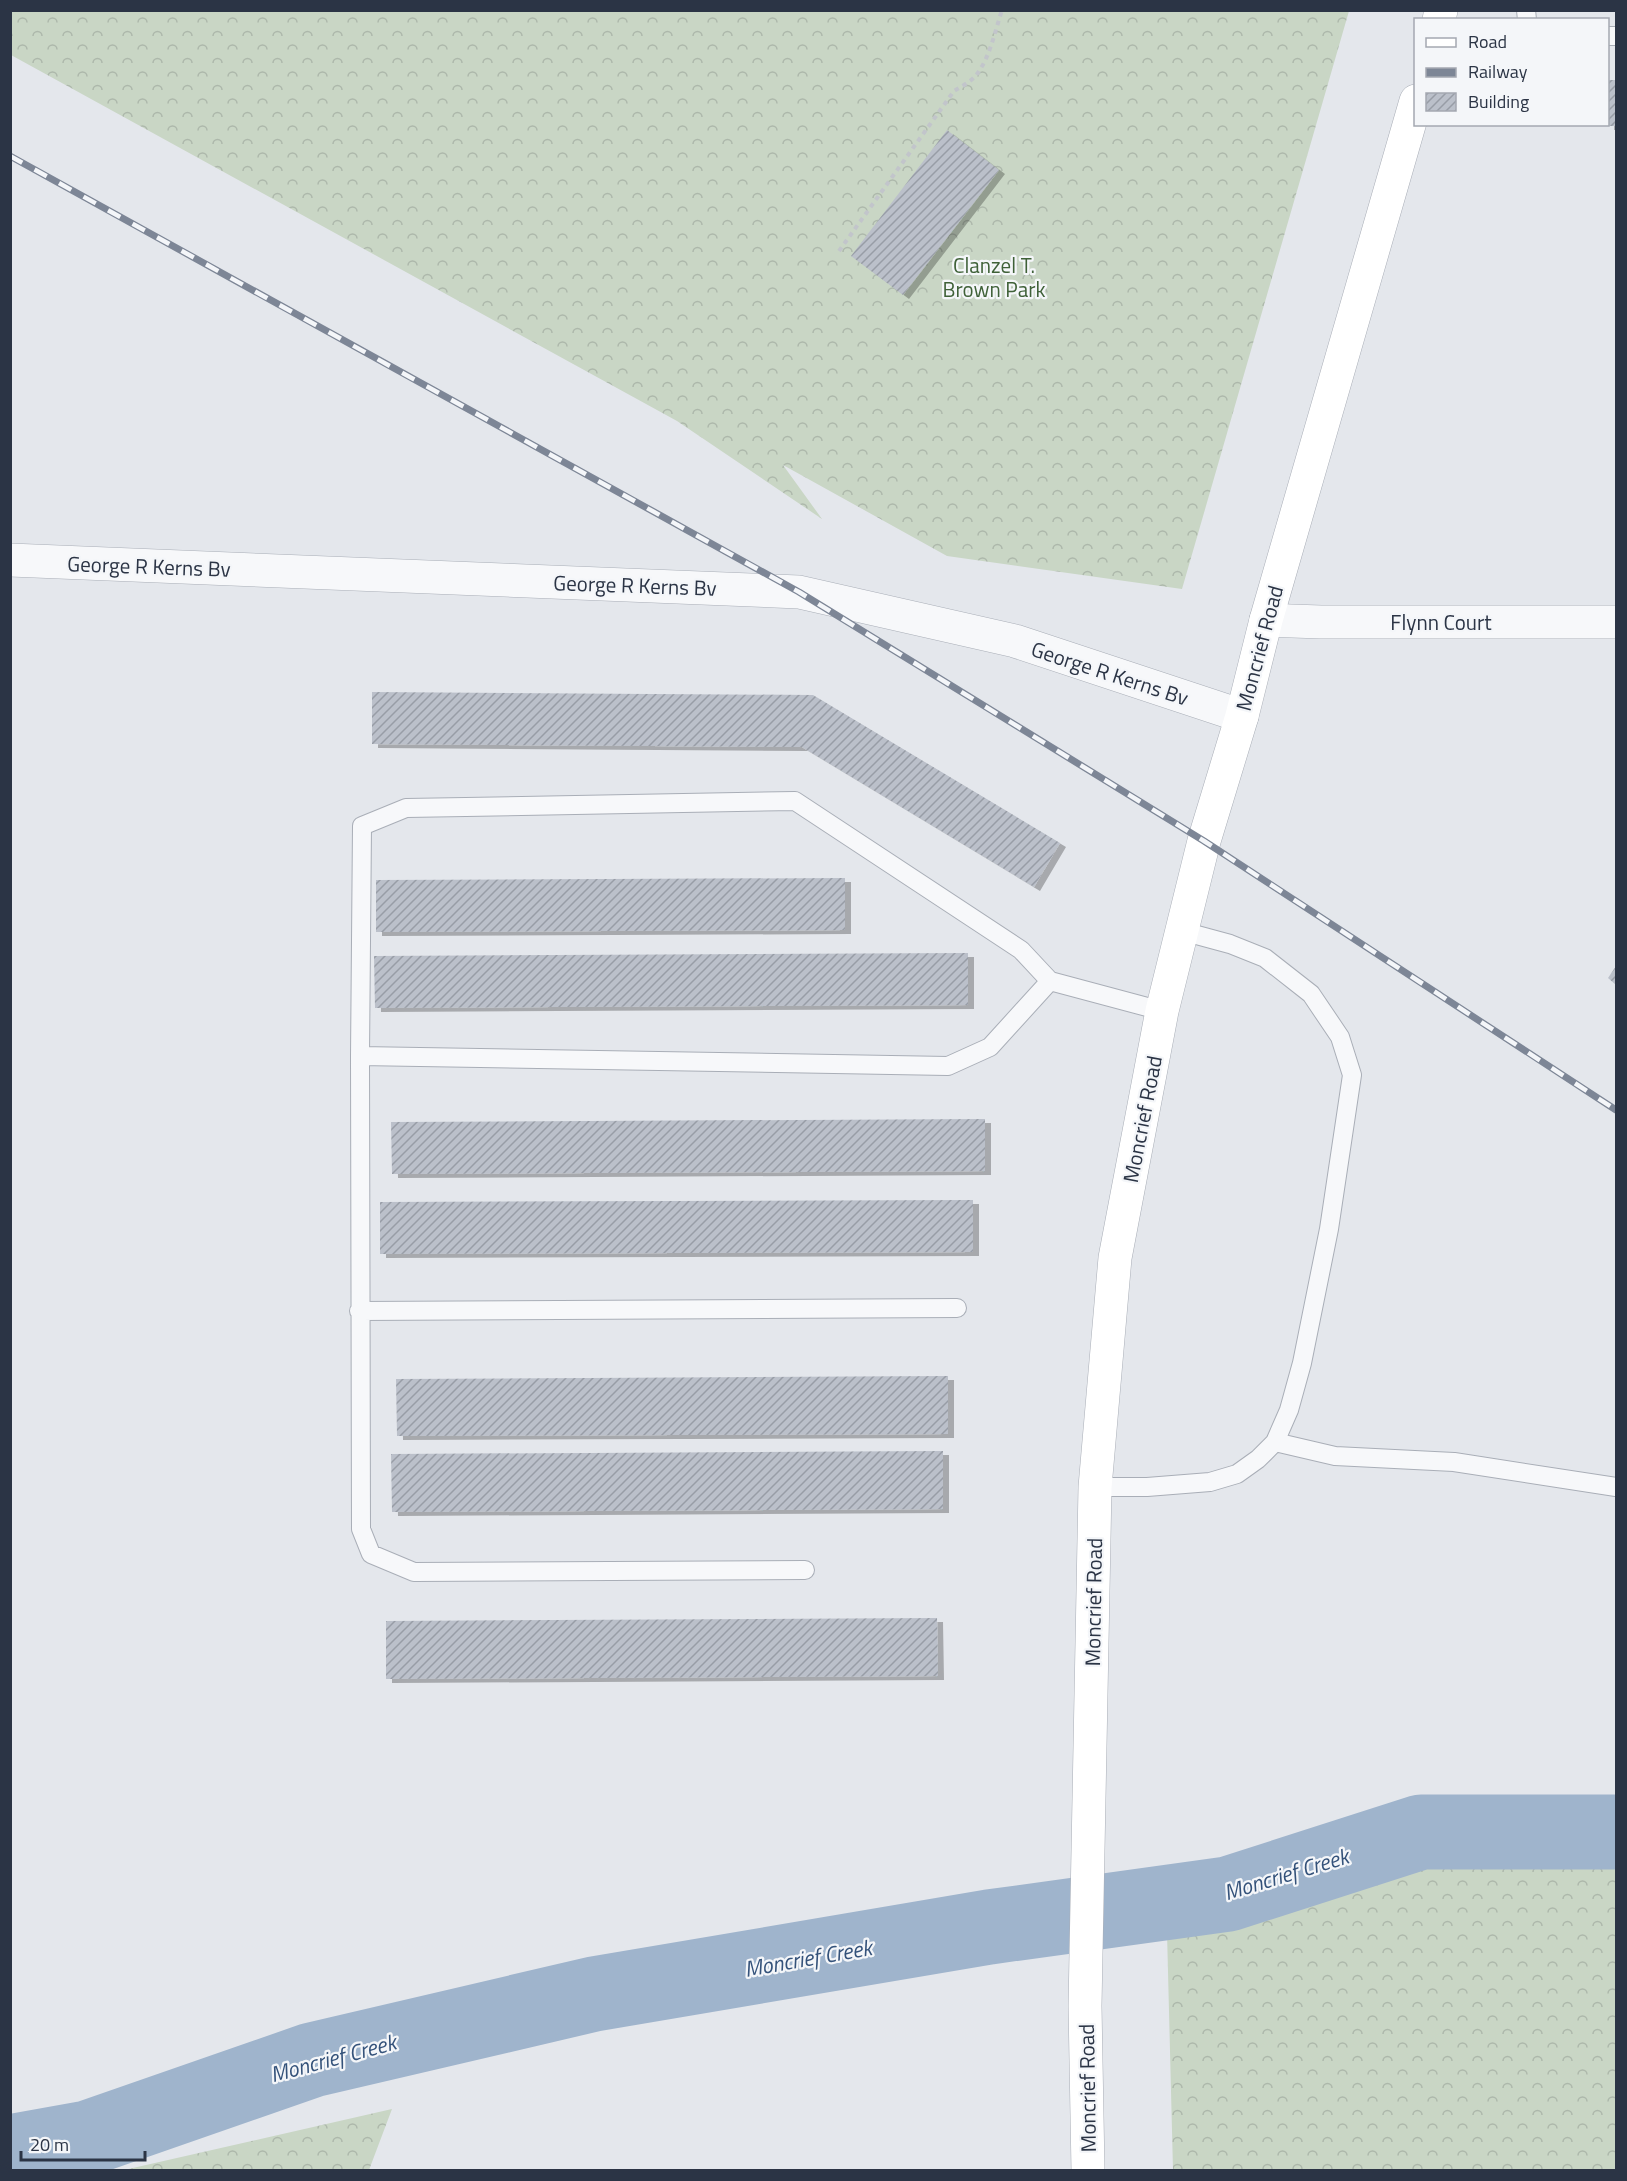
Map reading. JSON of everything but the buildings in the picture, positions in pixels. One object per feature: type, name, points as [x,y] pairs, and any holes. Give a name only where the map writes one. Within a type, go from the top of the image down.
[{"type":"main road","name":"Moncrief Road","points":[[1088,2170],[1085,2006],[1095,1486],[1115,1258],[1162,1011],[1204,841],[1242,716],[1266,620],[1414,108]]},
{"type":"street","name":"George R Kerns Bv","points":[[10,560],[800,592],[1015,641],[1242,716]]},
{"type":"street","name":"Flynn Court","points":[[1266,620],[1321,622],[1617,621]]},
{"type":"lane","points":[[805,1570],[414,1572],[371,1554],[361,1529],[359,1311],[362,826],[406,808],[795,801],[1021,950],[1050,981],[1162,1011]]},
{"type":"lane","points":[[1095,1486],[1147,1487],[1210,1482],[1237,1474],[1275,1443],[1289,1410],[1302,1363],[1329,1229],[1352,1075],[1340,1037],[1311,993],[1265,958],[1230,944],[1182,931]]},
{"type":"lane","points":[[360,1056],[948,1066],[990,1047],[1050,981]]},
{"type":"lane","points":[[359,1311],[957,1308]]},
{"type":"lane","points":[[1275,1443],[1335,1456],[1454,1462],[1617,1486]]},
{"type":"path","points":[[839,251],[954,91],[978,73],[988,52],[1002,10]]},
{"type":"green space","name":"Clanzel T. Brown Park","points":[[11,10],[1349,11],[1182,589],[947,556],[783,465],[822,519],[677,421],[11,55]]},
{"type":"green space","points":[[1431,1860],[1616,1862],[1616,2170],[1173,2170],[1167,1932]]},
{"type":"green space","points":[[392,2109],[369,2170],[124,2170]]},
{"type":"waterway","name":"Moncrief Creek","points":[[10,2152],[88,2138],[312,2060],[594,1994],[989,1927],[1228,1894],[1421,1832],[1616,1832]]},
{"type":"railway","points":[[10,156],[799,592],[1204,841],[1616,1110]]}]
